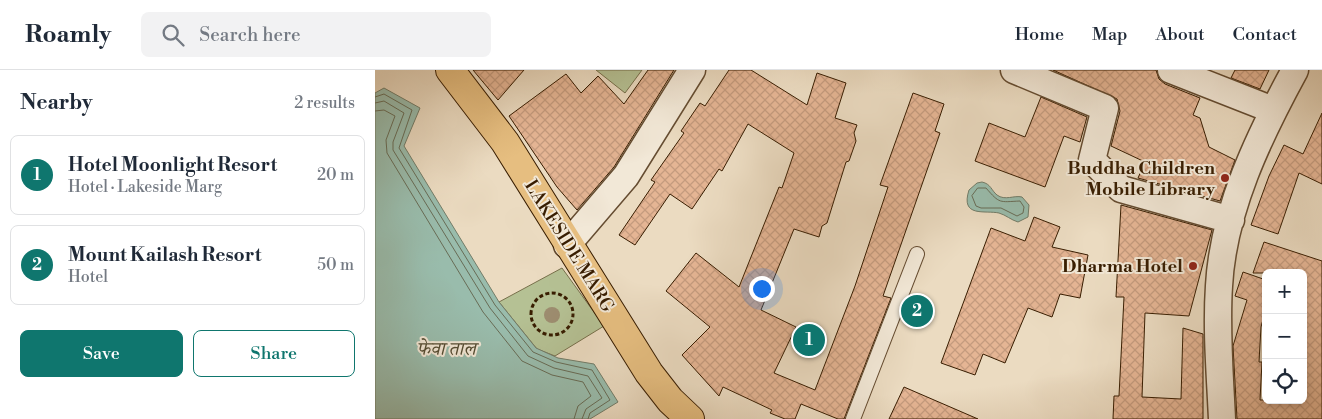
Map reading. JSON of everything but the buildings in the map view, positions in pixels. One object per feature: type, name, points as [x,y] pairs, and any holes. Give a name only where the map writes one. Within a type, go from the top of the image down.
[{"type":"main road","name":"LAKESIDE MARG","points":[[449,70],[505,142],[567,245],[649,373],[670,400],[690,419]]},
{"type":"street","points":[[567,245],[627,176],[692,70]]},
{"type":"street","points":[[1014,70],[1105,108],[1092,160],[1121,189],[1231,220]]},
{"type":"street","points":[[1171,70],[1273,110]]},
{"type":"street","points":[[1222,419],[1219,286],[1223,251],[1246,167],[1273,110],[1295,70]]},
{"type":"lane","points":[[853,419],[917,254]]},
{"type":"path","points":[[545,294],[559,294],[570,303],[573,317],[568,329],[562,333],[549,335],[543,333],[533,323],[531,310],[539,298],[545,294]]},
{"type":"shaded area","points":[[596,70],[642,70],[625,93]]},
{"type":"shaded area","points":[[562,268],[604,326],[555,356],[537,349],[499,302]]},
{"type":"water","name":"फेवा ताल","points":[[384,88],[420,108],[404,146],[499,302],[536,348],[558,358],[594,364],[618,402],[590,419],[375,419],[375,93]]},
{"type":"water","points":[[982,182],[991,187],[1000,197],[1022,197],[1029,205],[1028,217],[1018,222],[999,213],[981,212],[971,209],[967,199],[969,190],[977,183]]},
{"type":"place","name":"Buddha Children Mobile Library","points":[[1225,178]]},
{"type":"place","name":"Dharma Hotel","points":[[1193,266]]},
{"type":"place","name":"Mount Kailash Resort","points":[[917,311]]},
{"type":"place","name":"Hotel Moonlight Resort","points":[[809,340]]}]
